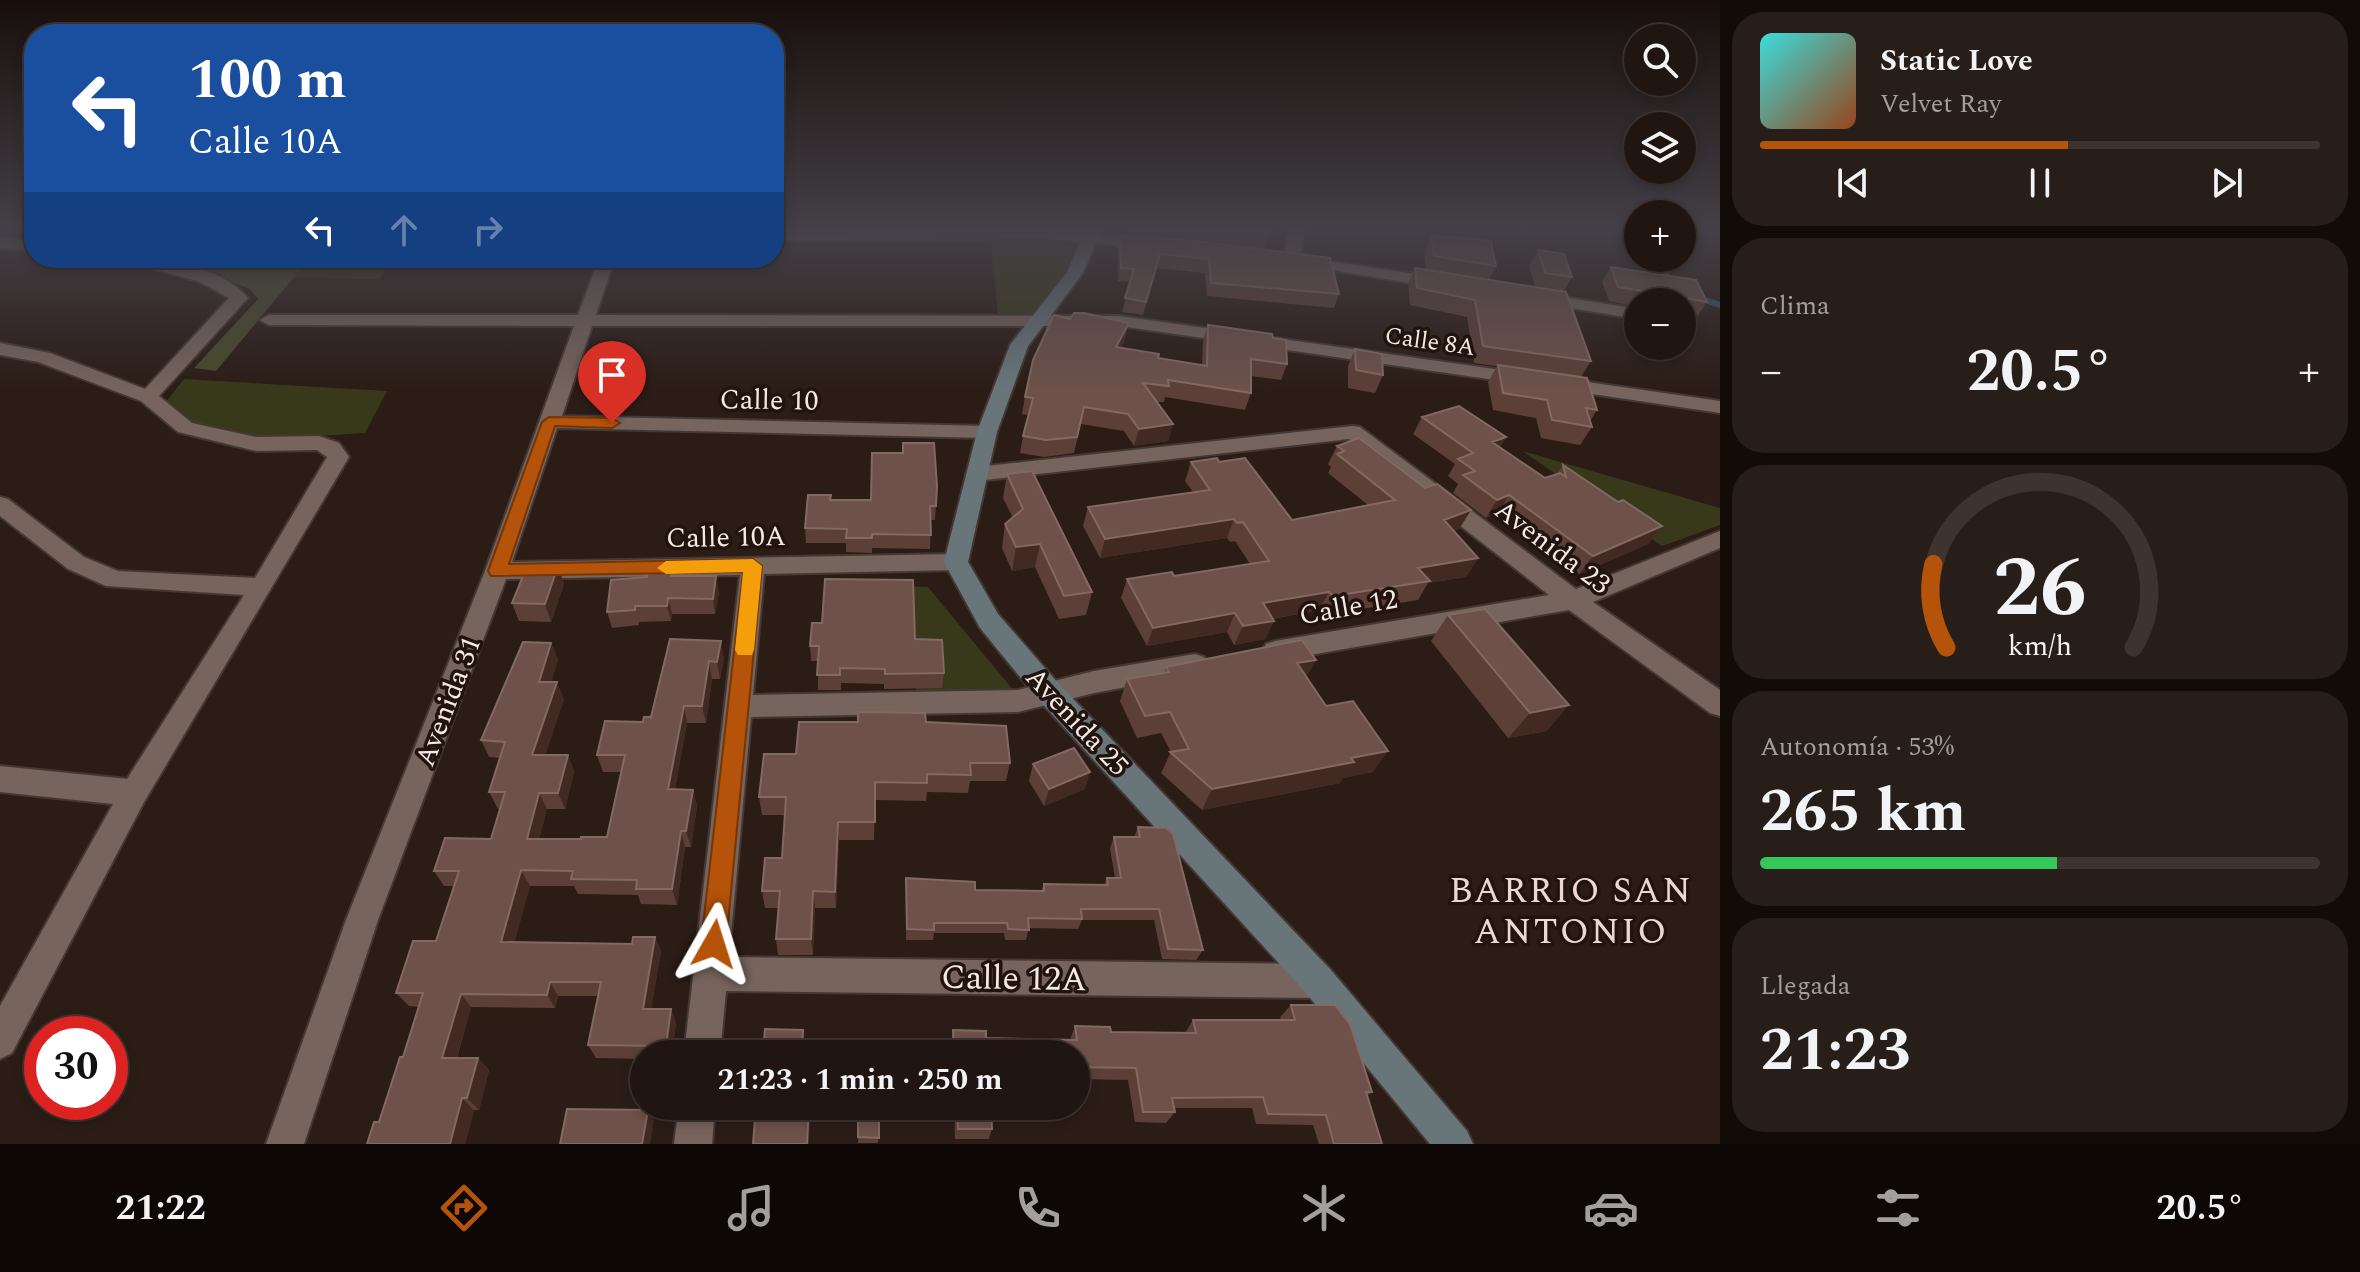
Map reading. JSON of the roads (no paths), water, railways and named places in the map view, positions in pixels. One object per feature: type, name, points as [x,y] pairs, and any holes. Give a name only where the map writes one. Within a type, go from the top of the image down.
[{"type":"street","points":[[148,397],[239,298],[233,291],[214,282]]},
{"type":"street","name":"Avenida 31","points":[[285,1144],[362,920],[497,571],[598,282]]},
{"type":"street","points":[[956,562],[987,432],[1019,345],[1068,282]]},
{"type":"street","points":[[1434,282],[1465,287]]},
{"type":"street","points":[[1528,297],[1624,312]]},
{"type":"street","name":"Calle 8A","points":[[269,320],[1120,321],[1720,407]]},
{"type":"street","points":[[0,349],[43,357],[148,397],[185,428],[256,444],[319,443],[332,448],[338,457],[262,587],[134,793],[0,1041]]},
{"type":"street","name":"Calle 10","points":[[549,422],[987,432]]},
{"type":"street","name":"Avenida 23","points":[[977,474],[1353,432],[1573,600],[1720,705]]},
{"type":"street","points":[[0,504],[76,563],[115,580],[262,587]]},
{"type":"street","name":"Calle 12","points":[[1248,655],[1573,600],[1720,539]]},
{"type":"street","name":"Calle 10A","points":[[497,571],[956,562]]},
{"type":"street","name":"Avenida 25","points":[[956,562],[989,621],[1048,691],[1318,981],[1454,1144]]},
{"type":"street","points":[[704,1040],[753,566]]},
{"type":"street","points":[[739,706],[1018,701],[1048,691],[1217,661]]},
{"type":"street","points":[[0,779],[134,793]]},
{"type":"street","name":"Calle 12A","points":[[711,974],[1318,981]]},
{"type":"street","points":[[693,1144],[696,1120]]},
{"type":"waterway","points":[[1699,298],[1720,305]]},
{"type":"district","name":"BARRIO SAN ANTONIO","points":[[1571,910]]}]
